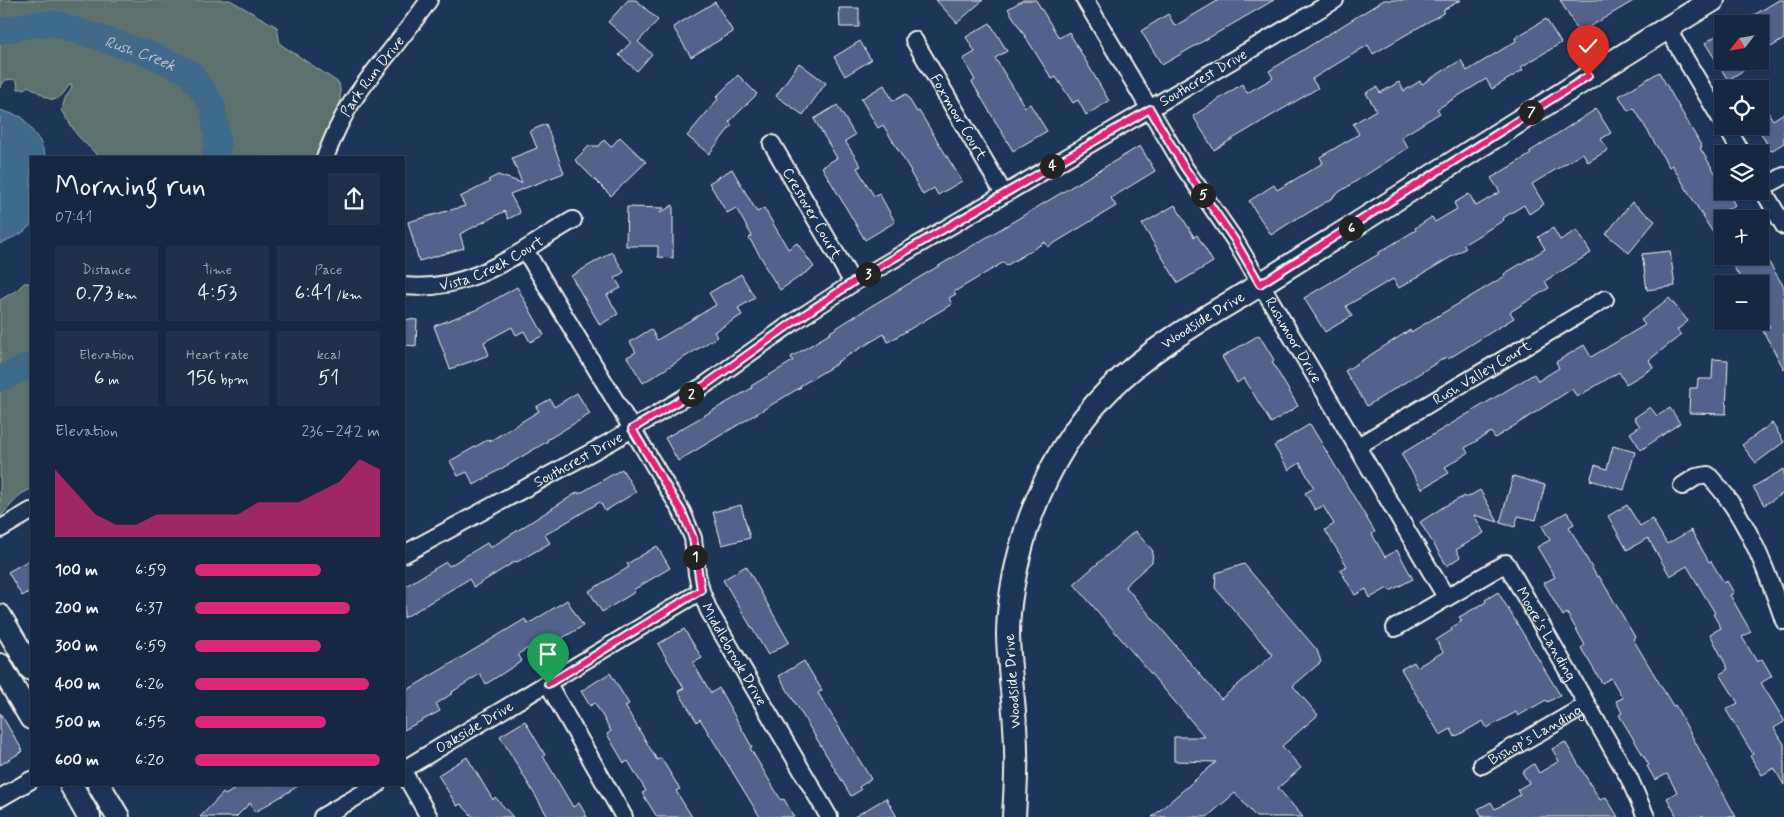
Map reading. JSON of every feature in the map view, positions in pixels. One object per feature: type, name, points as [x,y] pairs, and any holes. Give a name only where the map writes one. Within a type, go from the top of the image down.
[{"type":"street","name":"Park Run Drive","points":[[325,156],[338,126],[360,90],[430,0]]},
{"type":"street","name":"Rushmoor Drive","points":[[1085,0],[1184,167],[1234,239],[1446,597]]},
{"type":"street","name":"Southcrest Drive","points":[[405,553],[612,441],[705,385],[853,282],[1335,0]]},
{"type":"street","name":"Woodside Drive","points":[[1014,817],[1016,750],[1009,653],[1009,608],[1014,576],[1027,529],[1043,486],[1061,450],[1108,390],[1145,358],[1178,334],[1712,0]]},
{"type":"street","points":[[1667,28],[1714,107]]},
{"type":"street","name":"Foxmoor Court","points":[[914,40],[1004,194]]},
{"type":"street","name":"Crestover Court","points":[[772,144],[853,282]]},
{"type":"street","points":[[1769,183],[1784,176]]},
{"type":"street","points":[[1769,200],[1784,226]]},
{"type":"street","name":"Vista Creek Court","points":[[405,286],[428,287],[445,285],[479,275],[525,250],[573,220]]},
{"type":"street","name":"Middlebrook Drive","points":[[525,250],[682,512],[693,538],[701,590],[709,611],[829,817]]},
{"type":"street","name":"Rush Valley Court","points":[[1358,446],[1605,299]]},
{"type":"street","points":[[1682,486],[1696,477],[1708,475],[1728,497],[1770,578],[1784,621]]},
{"type":"street","points":[[0,529],[30,513]]},
{"type":"street","name":"Moore's Landing","points":[[1395,628],[1506,563],[1629,778],[1646,817]]},
{"type":"street","name":"Oakside Drive","points":[[405,768],[548,684],[701,590]]},
{"type":"street","points":[[0,616],[30,667]]},
{"type":"street","points":[[0,665],[30,716]]},
{"type":"street","points":[[548,684],[624,817]]},
{"type":"street","name":"Bishop's Landing","points":[[1482,765],[1587,705]]},
{"type":"street","points":[[405,775],[429,817]]},
{"type":"street","points":[[0,798],[30,781]]},
{"type":"street","points":[[72,786],[90,817]]},
{"type":"street","points":[[100,786],[118,817]]},
{"type":"street","points":[[322,817],[375,786]]},
{"type":"green space","points":[[0,0],[230,0],[277,27],[280,44],[339,83],[340,103],[335,122],[318,156],[98,156],[77,135],[62,110],[65,98],[72,86],[69,85],[59,98],[54,100],[45,97],[28,86],[24,89],[18,89],[17,81],[13,79],[5,80],[0,88]]},
{"type":"green space","points":[[24,283],[30,283],[30,490],[21,494],[0,517],[0,300],[17,290]]},
{"type":"water","points":[[0,110],[22,117],[40,141],[46,156],[30,156],[30,226],[22,233],[0,244]]},
{"type":"building","points":[[628,0],[636,0],[658,20],[638,42],[652,54],[637,71],[619,55],[631,42],[608,22]]},
{"type":"building","points":[[936,0],[983,0],[957,23]]},
{"type":"building","points":[[1023,0],[1036,0],[1059,38],[1069,32],[1109,101],[1086,115],[1078,100],[1073,103],[1056,77],[1052,79],[1008,9]]},
{"type":"building","points":[[1219,0],[1274,0],[1162,65],[1141,31],[1168,14],[1175,26]]},
{"type":"building","points":[[1384,0],[1461,0],[1443,10],[1445,12],[1373,54],[1368,45],[1312,79],[1318,88],[1214,150],[1193,116],[1242,84],[1247,93],[1273,78],[1269,71]]},
{"type":"building","points":[[1560,0],[1635,0],[1579,33]]},
{"type":"building","points":[[1779,0],[1784,0],[1784,39],[1771,47],[1769,44],[1769,15],[1754,15]]},
{"type":"building","points":[[715,2],[733,32],[691,57],[673,27]]},
{"type":"building","points":[[839,8],[859,8],[859,27],[840,27]]},
{"type":"building","points":[[1546,19],[1561,43],[1521,67],[1523,70],[1492,89],[1486,79],[1437,109],[1440,113],[1401,137],[1408,148],[1334,197],[1271,235],[1249,201],[1274,185],[1277,190],[1323,163],[1320,157],[1359,134],[1353,124],[1376,110],[1366,93],[1377,87],[1380,93],[1399,82],[1404,91],[1420,81],[1422,84],[1461,60],[1467,71],[1516,41],[1515,38]]},
{"type":"building","points":[[990,23],[1007,51],[995,58],[1025,107],[1030,104],[1047,131],[1013,151],[972,82],[975,80],[963,59],[975,52],[966,37]]},
{"type":"building","points":[[1714,37],[1714,57],[1705,43]]},
{"type":"building","points":[[860,41],[871,60],[845,76],[834,57]]},
{"type":"building","points":[[799,63],[826,83],[803,115],[776,96]]},
{"type":"building","points":[[1722,70],[1744,70],[1728,80]]},
{"type":"building","points":[[1659,72],[1714,171],[1714,200],[1732,200],[1735,205],[1727,210],[1714,210],[1714,235],[1672,165],[1669,167],[1634,108],[1628,111],[1619,96]]},
{"type":"building","points":[[738,75],[757,94],[729,122],[732,125],[709,154],[687,136],[718,99],[716,97]]},
{"type":"building","points":[[884,85],[893,101],[906,94],[917,112],[919,111],[962,181],[938,195],[934,188],[923,195],[883,125],[878,128],[861,99]]},
{"type":"building","points":[[837,105],[855,135],[845,141],[861,166],[857,168],[874,196],[879,193],[895,222],[865,240],[822,167],[837,158],[814,119]]},
{"type":"building","points":[[1596,109],[1611,133],[1601,139],[1608,150],[1588,162],[1583,153],[1532,184],[1544,204],[1529,214],[1524,205],[1503,218],[1504,220],[1463,245],[1466,248],[1399,288],[1393,279],[1346,306],[1352,316],[1325,332],[1304,298],[1379,254],[1416,230],[1415,228],[1432,217],[1435,222],[1457,209],[1454,203],[1469,194],[1476,206],[1500,192],[1491,178],[1531,154],[1529,152]]},
{"type":"building","points":[[1784,113],[1784,143],[1771,151],[1762,135],[1769,135],[1769,114],[1773,120]]},
{"type":"building","points":[[546,124],[564,173],[510,194],[520,213],[508,219],[505,211],[460,234],[464,248],[419,261],[408,222],[465,206],[460,197],[490,182],[488,180],[498,175],[522,183],[512,158],[537,148],[530,131]]},
{"type":"building","points":[[620,137],[646,162],[611,196],[575,160],[589,146],[599,146],[604,140],[611,147]]},
{"type":"building","points":[[1140,146],[1155,171],[1111,198],[1116,206],[1048,247],[1045,242],[1006,266],[1004,262],[954,292],[956,294],[949,298],[952,304],[888,342],[884,334],[837,362],[801,387],[678,461],[665,438],[752,388],[751,386],[793,361],[791,357],[868,308]]},
{"type":"building","points":[[732,169],[757,212],[764,208],[788,249],[797,243],[814,267],[780,290],[749,238],[752,236],[736,208],[727,213],[709,183]]},
{"type":"building","points":[[1632,202],[1655,221],[1629,253],[1606,234]]},
{"type":"building","points":[[673,205],[673,258],[658,257],[658,246],[626,246],[627,207],[664,208],[660,213]]},
{"type":"building","points":[[1175,205],[1194,237],[1197,235],[1213,262],[1178,283],[1142,224]]},
{"type":"building","points":[[1553,228],[1560,240],[1577,230],[1591,253],[1545,281],[1549,288],[1510,312],[1514,318],[1367,406],[1345,371],[1410,330],[1411,332],[1505,276],[1504,274],[1545,249],[1538,237]]},
{"type":"building","points":[[1670,251],[1675,286],[1647,290],[1642,254]]},
{"type":"building","points":[[612,252],[624,272],[615,278],[621,288],[607,295],[618,314],[600,325],[571,276]]},
{"type":"building","points":[[1769,263],[1784,287],[1784,369],[1763,331],[1769,330],[1770,327],[1769,275],[1739,275],[1732,265],[1769,265]]},
{"type":"building","points":[[741,274],[755,298],[738,308],[742,315],[714,332],[717,337],[643,383],[627,357],[636,352],[630,342],[651,329],[657,340],[716,305],[709,293]]},
{"type":"building","points":[[517,287],[544,335],[530,342],[524,331],[516,335],[512,327],[484,342],[489,355],[450,369],[434,326],[478,309]]},
{"type":"building","points":[[1669,298],[1688,321],[1677,330],[1681,335],[1649,360],[1653,368],[1626,384],[1619,372],[1577,397],[1572,389],[1495,438],[1491,432],[1465,448],[1468,453],[1445,467],[1449,473],[1422,489],[1401,454],[1534,374],[1538,381],[1559,368],[1556,362],[1584,345],[1591,357],[1645,325],[1641,320]]},
{"type":"building","points":[[405,319],[417,320],[416,346],[405,345]]},
{"type":"building","points":[[1259,335],[1274,360],[1272,362],[1298,406],[1271,423],[1244,378],[1237,383],[1222,357]]},
{"type":"building","points":[[1713,359],[1728,360],[1726,414],[1689,413],[1690,388],[1697,388],[1698,379],[1712,379]]},
{"type":"building","points":[[577,393],[590,414],[474,485],[467,472],[458,476],[450,461],[489,439],[490,441],[539,411],[536,407],[550,399],[554,407]]},
{"type":"building","points":[[1650,407],[1657,416],[1670,408],[1680,423],[1641,450],[1630,433],[1640,426],[1634,418]]},
{"type":"building","points":[[1772,423],[1784,442],[1756,463],[1742,445]]},
{"type":"building","points":[[1310,424],[1375,532],[1372,534],[1385,557],[1397,550],[1413,579],[1390,591],[1388,588],[1370,598],[1366,589],[1355,595],[1340,570],[1347,566],[1325,530],[1334,524],[1323,506],[1315,510],[1305,493],[1314,488],[1300,463],[1289,470],[1274,446]]},
{"type":"building","points":[[1613,446],[1635,452],[1624,490],[1590,480],[1595,465],[1607,469]]},
{"type":"building","points":[[622,469],[636,492],[605,511],[600,502],[545,535],[550,543],[474,587],[469,579],[405,617],[405,586],[446,562],[449,566],[487,543],[490,548],[578,492],[579,494]]},
{"type":"building","points":[[1784,469],[1784,493],[1764,505],[1753,487]]},
{"type":"building","points":[[1513,476],[1545,485],[1536,520],[1518,516],[1515,527],[1500,523]]},
{"type":"building","points":[[1480,490],[1498,522],[1474,515],[1484,533],[1456,550],[1460,557],[1447,566],[1420,522],[1445,506]]},
{"type":"building","points":[[741,505],[750,538],[722,545],[713,512]]},
{"type":"building","points":[[1627,505],[1640,526],[1652,519],[1667,544],[1691,530],[1709,562],[1711,561],[1724,583],[1727,581],[1734,593],[1730,595],[1751,632],[1742,637],[1757,662],[1762,659],[1772,676],[1761,683],[1784,720],[1784,722],[1774,728],[1784,744],[1784,785],[1774,768],[1762,775],[1750,756],[1753,754],[1726,710],[1738,703],[1720,674],[1728,669],[1710,634],[1721,628],[1713,614],[1715,613],[1687,566],[1670,576],[1648,538],[1627,550],[1608,516]]},
{"type":"building","points":[[1567,512],[1574,524],[1569,527],[1597,577],[1599,576],[1635,637],[1633,639],[1673,706],[1675,705],[1736,817],[1677,817],[1667,798],[1677,792],[1667,774],[1655,780],[1647,766],[1649,765],[1619,715],[1622,713],[1616,701],[1623,698],[1611,678],[1602,683],[1581,648],[1585,645],[1567,613],[1563,616],[1544,583],[1555,577],[1537,547],[1550,540],[1542,526]]},
{"type":"building","points":[[1135,531],[1153,551],[1152,562],[1125,586],[1221,699],[1273,655],[1215,588],[1216,573],[1244,564],[1317,650],[1321,662],[1293,686],[1318,715],[1282,746],[1301,768],[1278,788],[1303,817],[1256,817],[1235,793],[1207,817],[1152,817],[1216,762],[1174,761],[1174,737],[1205,737],[1074,584]]},
{"type":"building","points":[[657,546],[670,568],[633,590],[635,592],[602,612],[589,591],[629,567],[627,564]]},
{"type":"building","points":[[30,560],[30,592],[22,596],[8,572]]},
{"type":"building","points":[[746,566],[789,642],[768,655],[723,580]]},
{"type":"building","points":[[1498,592],[1560,695],[1548,702],[1546,700],[1518,716],[1516,712],[1487,728],[1483,721],[1455,737],[1451,729],[1440,735],[1401,669],[1414,662],[1417,667],[1443,652],[1436,640],[1462,621],[1459,617],[1486,602],[1485,600]]},
{"type":"building","points":[[567,600],[583,626],[554,643],[549,636],[518,654],[522,661],[486,684],[480,674],[436,704],[440,711],[405,729],[405,691],[525,619],[528,624]]},
{"type":"building","points":[[684,629],[702,658],[693,663],[711,693],[719,688],[752,747],[750,748],[781,800],[784,799],[794,817],[760,817],[700,719],[697,722],[678,691],[684,688],[658,644]]},
{"type":"building","points":[[804,661],[822,690],[818,693],[871,779],[859,787],[861,790],[851,796],[779,676]]},
{"type":"building","points":[[610,673],[629,704],[625,706],[657,760],[661,758],[680,789],[676,791],[692,817],[657,817],[642,793],[646,791],[628,761],[624,763],[607,734],[611,731],[595,703],[590,706],[581,691]]},
{"type":"building","points":[[0,713],[23,751],[0,765]]},
{"type":"building","points":[[525,721],[573,807],[579,803],[587,817],[548,817],[500,736]]},
{"type":"building","points":[[1565,742],[1600,800],[1606,797],[1618,817],[1481,817],[1478,809],[1491,802],[1495,809],[1520,795],[1517,790],[1529,783],[1522,772],[1534,764],[1539,773],[1559,761],[1552,749]]},
{"type":"building","points":[[467,757],[493,800],[495,797],[513,817],[473,817],[461,804],[457,806],[438,775]]},
{"type":"building","points":[[240,786],[298,786],[255,812],[250,803],[236,817],[200,817],[223,793],[225,795]]},
{"type":"building","points":[[886,798],[897,817],[854,817]]},
{"type":"waterway","name":"Rush Creek","points":[[0,31],[34,24],[57,24],[154,56],[190,73],[213,106],[218,146],[215,156]]},
{"type":"waterway","name":"Rush Creek","points":[[0,379],[30,365]]},
{"type":"route","points":[[548,684],[701,590],[697,574],[693,538],[682,512],[632,429],[734,366],[792,323],[853,282],[1150,109],[1184,167],[1234,239],[1260,284],[1588,76]]}]
